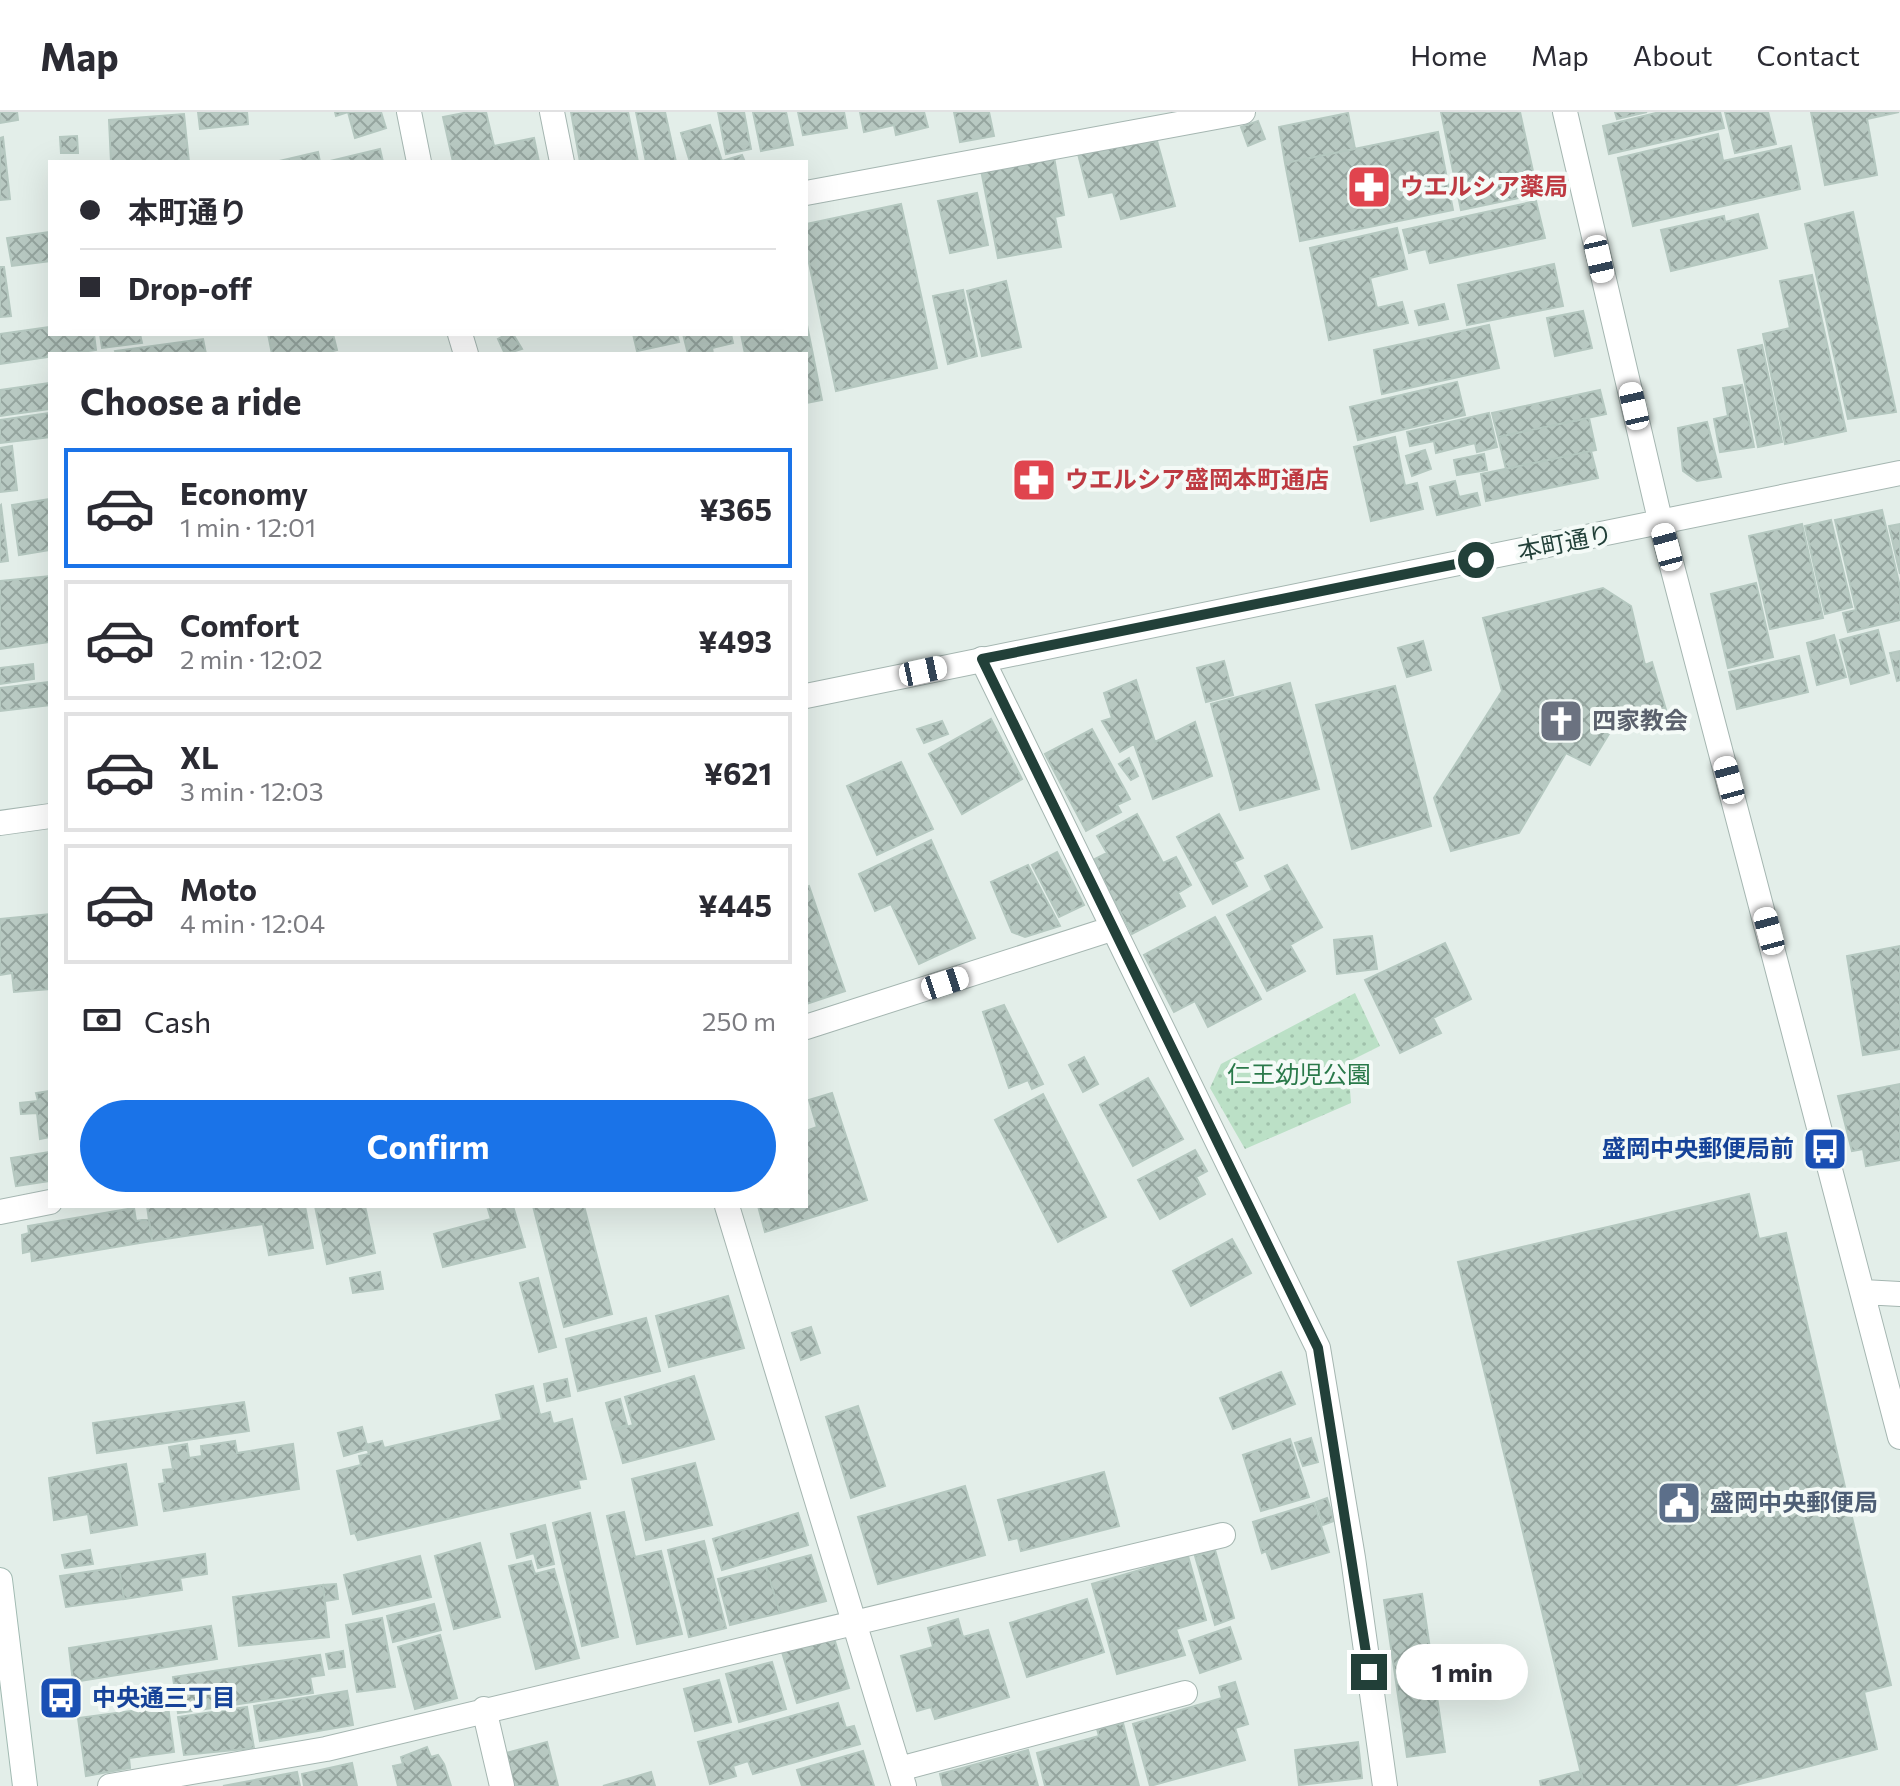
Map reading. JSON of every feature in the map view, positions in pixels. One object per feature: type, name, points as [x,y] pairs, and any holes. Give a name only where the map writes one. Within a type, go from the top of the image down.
[{"type":"street","points":[[409,112],[419,160]]},
{"type":"street","points":[[552,112],[562,160]]},
{"type":"street","points":[[808,193],[1243,112]]},
{"type":"street","points":[[1565,112],[1661,524],[1900,1437]]},
{"type":"street","name":"本町通り","points":[[808,696],[1900,473]]},
{"type":"street","points":[[982,659],[1318,1348],[1385,1786]]},
{"type":"street","points":[[0,823],[48,816]]},
{"type":"street","points":[[808,1026],[1111,929]]},
{"type":"street","points":[[0,1212],[48,1202]]},
{"type":"street","points":[[728,1208],[902,1778],[1185,1693]]},
{"type":"street","points":[[1863,1292],[1900,1294]]},
{"type":"street","points":[[110,1786],[326,1749],[1223,1535]]},
{"type":"street","points":[[0,1580],[25,1786]]},
{"type":"street","points":[[484,1709],[502,1786]]},
{"type":"green space","name":"仁王幼児公園","points":[[1355,993],[1380,1046],[1348,1062],[1351,1103],[1245,1149],[1210,1088],[1221,1064]]},
{"type":"building","points":[[0,112],[17,112],[18,120],[0,123]]},
{"type":"building","points":[[198,112],[247,112],[248,124],[200,129]]},
{"type":"building","points":[[348,112],[381,112],[386,128],[355,138]]},
{"type":"building","points":[[486,112],[494,146],[534,138],[539,160],[453,160],[443,117]]},
{"type":"building","points":[[571,112],[628,112],[638,160],[580,160]]},
{"type":"building","points":[[636,112],[665,112],[676,160],[646,160]]},
{"type":"building","points":[[718,112],[744,112],[751,149],[726,154]]},
{"type":"building","points":[[753,112],[786,112],[793,145],[761,151]]},
{"type":"building","points":[[798,112],[844,112],[847,128],[803,135]]},
{"type":"building","points":[[860,112],[924,112],[928,127],[896,135],[894,125],[864,132]]},
{"type":"building","points":[[954,112],[989,112],[994,136],[960,142]]},
{"type":"building","points":[[1441,112],[1520,112],[1538,194],[1461,210]]},
{"type":"building","points":[[1615,112],[1647,112],[1617,119]]},
{"type":"building","points":[[1660,112],[1720,112],[1724,128],[1609,154],[1603,126]]},
{"type":"building","points":[[1725,112],[1768,112],[1776,144],[1735,153]]},
{"type":"building","points":[[1811,112],[1899,112],[1867,119],[1877,175],[1825,185]]},
{"type":"building","points":[[1348,113],[1355,149],[1285,163],[1279,127]]},
{"type":"building","points":[[184,114],[189,160],[111,160],[109,120]]},
{"type":"building","points":[[1258,121],[1265,139],[1248,146],[1241,127]]},
{"type":"building","points":[[710,125],[722,160],[689,160],[681,133]]},
{"type":"building","name":"ウエルシア薬局","points":[[1438,132],[1453,210],[1300,241],[1285,163]]},
{"type":"building","points":[[1718,134],[1723,161],[1791,146],[1800,189],[1633,226],[1618,158]]},
{"type":"building","points":[[1141,135],[1143,144],[1157,141],[1175,206],[1121,219],[1113,192],[1089,197],[1076,146]]},
{"type":"building","points":[[77,136],[78,153],[61,153],[60,137]]},
{"type":"building","points":[[3,137],[10,199],[0,200],[0,138]]},
{"type":"building","points":[[380,149],[383,160],[334,160]]},
{"type":"building","points":[[318,152],[320,160],[284,160]]},
{"type":"building","points":[[742,155],[744,160],[725,160]]},
{"type":"building","points":[[1054,157],[1064,215],[1055,217],[1061,247],[998,258],[981,170]]},
{"type":"building","points":[[977,193],[988,245],[950,253],[938,201]]},
{"type":"building","points":[[1536,201],[1545,238],[1430,263],[1426,249],[1409,253],[1403,230]]},
{"type":"building","points":[[901,204],[937,368],[836,391],[808,258],[808,224]]},
{"type":"building","points":[[1853,212],[1896,412],[1848,419],[1805,224]]},
{"type":"building","points":[[1758,214],[1767,248],[1671,271],[1661,230],[1724,216],[1725,222]]},
{"type":"building","points":[[1397,228],[1407,269],[1370,278],[1377,308],[1402,302],[1408,323],[1329,340],[1310,248]]},
{"type":"building","points":[[48,232],[48,261],[12,266],[7,238]]},
{"type":"building","points":[[1554,264],[1563,306],[1467,325],[1458,285]]},
{"type":"building","points":[[0,267],[4,267],[11,316],[0,317]]},
{"type":"building","points":[[1812,275],[1846,431],[1785,444],[1763,334],[1790,328],[1780,281]]},
{"type":"building","points":[[1006,281],[1021,347],[982,356],[967,291]]},
{"type":"building","points":[[963,290],[977,356],[948,364],[933,296]]},
{"type":"building","points":[[1444,304],[1448,319],[1419,325],[1415,311]]},
{"type":"building","points":[[1583,311],[1592,348],[1555,356],[1547,318]]},
{"type":"building","points":[[1489,325],[1499,368],[1382,394],[1374,350]]},
{"type":"building","points":[[48,327],[48,336],[94,336],[96,350],[48,352],[48,357],[0,364],[0,334]]},
{"type":"building","points":[[808,330],[822,400],[808,403],[808,352],[745,352],[741,336],[808,336]]},
{"type":"building","points":[[100,336],[140,336],[142,343],[102,348]]},
{"type":"building","points":[[268,336],[334,336],[337,350],[329,352],[272,352]]},
{"type":"building","points":[[514,336],[522,349],[504,352],[498,339]]},
{"type":"building","points":[[633,336],[678,336],[679,342],[637,351]]},
{"type":"building","points":[[684,336],[731,336],[733,343],[712,348],[713,352],[688,352]]},
{"type":"building","points":[[203,339],[206,352],[115,352]]},
{"type":"building","points":[[1762,345],[1782,442],[1758,447],[1738,350]]},
{"type":"building","points":[[1457,382],[1465,415],[1358,440],[1350,407]]},
{"type":"building","points":[[48,383],[48,409],[0,416],[0,390]]},
{"type":"building","points":[[1742,385],[1754,447],[1720,452],[1714,419],[1728,416],[1723,388]]},
{"type":"building","points":[[1600,390],[1606,414],[1498,437],[1492,413]]},
{"type":"building","points":[[48,413],[48,437],[0,443],[0,420]]},
{"type":"building","points":[[1489,413],[1497,447],[1477,452],[1475,443],[1436,453],[1434,441],[1410,446],[1407,432]]},
{"type":"building","points":[[1589,418],[1596,450],[1506,469],[1498,437]]},
{"type":"building","points":[[1707,422],[1721,477],[1697,481],[1683,471],[1678,428]]},
{"type":"building","points":[[1395,437],[1405,486],[1417,483],[1423,509],[1371,521],[1354,447]]},
{"type":"building","points":[[12,446],[17,490],[0,492],[0,448]]},
{"type":"building","points":[[1425,450],[1431,469],[1412,476],[1406,456]]},
{"type":"building","points":[[1591,451],[1598,478],[1486,501],[1481,474]]},
{"type":"building","points":[[1484,454],[1487,470],[1457,475],[1454,460]]},
{"type":"building","points":[[1455,481],[1459,497],[1477,493],[1480,505],[1437,515],[1430,487]]},
{"type":"building","points":[[48,499],[48,550],[19,555],[12,505]]},
{"type":"building","points":[[0,506],[8,561],[0,562]]},
{"type":"building","points":[[1882,510],[1900,587],[1900,620],[1848,632],[1843,613],[1856,610],[1835,520]]},
{"type":"building","points":[[1831,520],[1852,607],[1825,614],[1805,526]]},
{"type":"building","points":[[1802,524],[1823,618],[1770,629],[1749,536]]},
{"type":"building","points":[[1900,524],[1900,574],[1889,526]]},
{"type":"building","points":[[48,576],[48,642],[0,649],[0,581]]},
{"type":"building","points":[[1756,583],[1773,657],[1728,668],[1711,594]]},
{"type":"building","name":"四家教会","points":[[1603,588],[1631,606],[1645,665],[1652,662],[1667,713],[1612,729],[1590,765],[1566,753],[1519,833],[1451,851],[1434,798],[1502,691],[1483,618]]},
{"type":"building","points":[[1878,630],[1889,673],[1851,684],[1840,640]]},
{"type":"building","points":[[1834,635],[1846,677],[1817,685],[1807,643]]},
{"type":"building","points":[[1423,641],[1431,670],[1407,677],[1398,648]]},
{"type":"building","points":[[1900,651],[1900,680],[1897,681],[1890,653]]},
{"type":"building","points":[[1799,656],[1808,692],[1737,709],[1729,672]]},
{"type":"building","points":[[1224,661],[1233,695],[1206,702],[1197,668]]},
{"type":"building","points":[[33,664],[34,679],[0,684],[0,668]]},
{"type":"building","points":[[1136,680],[1155,742],[1195,722],[1212,776],[1153,799],[1134,744],[1120,752],[1102,721],[1112,718],[1104,693]]},
{"type":"building","points":[[48,682],[48,705],[0,711],[0,688]]},
{"type":"building","points":[[1290,683],[1319,789],[1240,810],[1211,704]]},
{"type":"building","points":[[1395,686],[1431,826],[1352,849],[1316,705]]},
{"type":"building","points":[[991,719],[1022,779],[962,814],[929,754]]},
{"type":"building","points":[[942,721],[948,734],[924,743],[917,729]]},
{"type":"building","points":[[1092,729],[1130,799],[1117,805],[1121,812],[1086,831],[1045,754]]},
{"type":"building","points":[[1129,758],[1138,776],[1131,780],[1119,764]]},
{"type":"building","points":[[901,762],[933,829],[877,855],[847,786]]},
{"type":"building","points":[[1137,814],[1163,863],[1176,857],[1191,885],[1178,893],[1185,906],[1132,934],[1093,860],[1107,853],[1097,836]]},
{"type":"building","points":[[1219,814],[1243,858],[1234,862],[1247,886],[1213,904],[1177,837]]},
{"type":"building","points":[[931,840],[975,938],[919,964],[891,904],[875,911],[859,874]]},
{"type":"building","points":[[1057,852],[1084,905],[1059,917],[1032,865]]},
{"type":"building","points":[[1028,865],[1060,926],[1025,937],[1012,932],[991,882]]},
{"type":"building","points":[[1287,865],[1322,927],[1290,945],[1305,971],[1267,991],[1227,915],[1272,890],[1265,876]]},
{"type":"building","points":[[808,886],[845,991],[808,1003]]},
{"type":"building","points":[[48,914],[48,989],[14,992],[12,973],[0,975],[0,919]]},
{"type":"building","points":[[1215,917],[1261,999],[1208,1027],[1195,1001],[1174,1012],[1144,955]]},
{"type":"building","points":[[1372,936],[1377,969],[1337,974],[1334,940]]},
{"type":"building","points":[[1445,943],[1471,999],[1433,1018],[1441,1033],[1400,1053],[1365,980]]},
{"type":"building","points":[[1900,946],[1900,1049],[1863,1055],[1847,956]]},
{"type":"building","points":[[1004,1005],[1043,1084],[1032,1089],[1028,1080],[1009,1088],[983,1012]]},
{"type":"building","points":[[1084,1057],[1098,1084],[1083,1092],[1069,1065]]},
{"type":"building","points":[[1148,1078],[1183,1139],[1133,1166],[1100,1105]]},
{"type":"building","points":[[1900,1084],[1900,1160],[1866,1166],[1863,1149],[1852,1151],[1838,1096]]},
{"type":"building","points":[[48,1091],[48,1137],[40,1139],[37,1113],[21,1114],[20,1103],[38,1101],[36,1093]]},
{"type":"building","points":[[832,1093],[867,1200],[765,1232],[759,1208],[808,1208],[808,1130],[817,1127],[809,1100]]},
{"type":"building","points":[[1043,1094],[1106,1217],[1058,1242],[995,1120]]},
{"type":"building","points":[[1195,1150],[1207,1171],[1196,1177],[1205,1194],[1160,1219],[1138,1180]]},
{"type":"building","points":[[48,1152],[48,1181],[16,1186],[11,1158]]},
{"type":"building","points":[[1749,1194],[1759,1239],[1786,1233],[1891,1685],[1864,1692],[1877,1749],[1732,1786],[1584,1786],[1458,1262]]},
{"type":"building","points":[[134,1208],[136,1221],[149,1219],[152,1241],[32,1261],[31,1251],[23,1253],[22,1235],[29,1233],[28,1226]]},
{"type":"building","points":[[147,1208],[305,1208],[313,1248],[269,1255],[263,1224],[152,1241]]},
{"type":"building","points":[[315,1208],[365,1208],[375,1253],[327,1264]]},
{"type":"building","points":[[488,1208],[514,1208],[525,1247],[443,1267],[434,1234],[491,1219]]},
{"type":"building","points":[[534,1208],[585,1208],[612,1314],[564,1327]]},
{"type":"building","points":[[1232,1239],[1251,1273],[1191,1306],[1173,1271]]},
{"type":"building","points":[[380,1272],[383,1289],[353,1293],[350,1278]]},
{"type":"building","points":[[538,1278],[556,1347],[539,1352],[520,1283]]},
{"type":"building","points":[[728,1296],[744,1348],[669,1367],[656,1316]]},
{"type":"building","points":[[646,1318],[660,1371],[578,1391],[566,1339]]},
{"type":"building","points":[[811,1327],[820,1353],[801,1360],[792,1333]]},
{"type":"building","points":[[1281,1372],[1295,1404],[1233,1429],[1220,1398]]},
{"type":"building","points":[[694,1376],[714,1439],[623,1463],[614,1431],[633,1425],[625,1397]]},
{"type":"building","points":[[567,1379],[570,1396],[547,1401],[544,1384]]},
{"type":"building","points":[[533,1386],[540,1415],[550,1412],[553,1424],[572,1419],[586,1479],[578,1480],[580,1488],[358,1540],[355,1533],[351,1534],[337,1471],[361,1465],[359,1456],[369,1454],[366,1445],[382,1441],[384,1448],[502,1420],[496,1395]]},
{"type":"building","points":[[620,1399],[627,1425],[613,1429],[606,1403]]},
{"type":"building","points":[[244,1402],[249,1431],[97,1453],[93,1423]]},
{"type":"building","points":[[858,1406],[885,1486],[851,1498],[826,1417]]},
{"type":"building","points":[[362,1427],[368,1449],[344,1456],[338,1433]]},
{"type":"building","points":[[1311,1438],[1318,1462],[1303,1466],[1295,1443]]},
{"type":"building","points":[[1290,1439],[1309,1497],[1261,1511],[1243,1455]]},
{"type":"building","points":[[235,1441],[237,1453],[293,1444],[299,1489],[164,1511],[159,1484],[165,1483],[163,1470],[173,1469],[169,1447],[187,1444],[189,1458],[202,1456],[201,1446]]},
{"type":"building","points":[[695,1463],[712,1525],[646,1540],[632,1479]]},
{"type":"building","points":[[126,1464],[137,1525],[91,1533],[88,1514],[54,1520],[49,1478]]},
{"type":"building","points":[[1104,1472],[1119,1526],[1021,1551],[1018,1538],[1009,1540],[998,1500]]},
{"type":"building","points":[[965,1486],[985,1555],[878,1584],[858,1517]]},
{"type":"building","points":[[1327,1498],[1334,1521],[1323,1525],[1316,1502]]},
{"type":"building","points":[[1314,1503],[1329,1552],[1272,1569],[1266,1551],[1262,1553],[1253,1522]]},
{"type":"building","points":[[624,1512],[635,1557],[661,1551],[682,1634],[637,1644],[607,1516]]},
{"type":"building","points":[[590,1513],[618,1637],[582,1646],[553,1523]]},
{"type":"building","points":[[798,1513],[808,1545],[722,1570],[713,1539]]},
{"type":"building","points":[[545,1525],[554,1564],[538,1568],[534,1553],[517,1558],[511,1534]]},
{"type":"building","points":[[704,1541],[726,1628],[689,1637],[668,1550]]},
{"type":"building","points":[[480,1543],[500,1617],[454,1629],[435,1556]]},
{"type":"building","points":[[90,1550],[93,1564],[65,1568],[62,1555]]},
{"type":"building","points":[[1215,1550],[1234,1618],[1215,1625],[1195,1556]]},
{"type":"building","points":[[205,1554],[207,1574],[180,1578],[182,1590],[124,1599],[119,1567]]},
{"type":"building","points":[[811,1555],[826,1601],[780,1613],[766,1567]]},
{"type":"building","points":[[420,1556],[431,1597],[353,1614],[344,1575]]},
{"type":"building","points":[[1188,1556],[1206,1620],[1176,1629],[1185,1655],[1117,1674],[1092,1584]]},
{"type":"building","points":[[531,1561],[535,1574],[554,1569],[579,1658],[536,1669],[509,1566]]},
{"type":"building","points":[[119,1567],[124,1599],[66,1607],[60,1576]]},
{"type":"building","points":[[766,1567],[780,1613],[730,1625],[718,1579]]},
{"type":"building","points":[[336,1584],[338,1599],[325,1601],[323,1585]]},
{"type":"building","points":[[323,1585],[329,1637],[239,1646],[233,1597]]},
{"type":"building","points":[[1422,1594],[1445,1752],[1407,1757],[1384,1600]]},
{"type":"building","points":[[1087,1599],[1104,1652],[1027,1677],[1010,1623]]},
{"type":"building","points":[[434,1604],[441,1630],[393,1642],[387,1616]]},
{"type":"building","points":[[382,1618],[395,1687],[357,1692],[346,1625]]},
{"type":"building","points":[[958,1619],[963,1637],[988,1630],[1009,1697],[935,1719],[931,1707],[917,1711],[901,1656],[933,1647],[928,1628]]},
{"type":"building","points":[[211,1626],[217,1659],[73,1682],[69,1648]]},
{"type":"building","points":[[1230,1627],[1241,1659],[1200,1673],[1189,1641]]},
{"type":"building","points":[[440,1635],[457,1698],[415,1709],[398,1647]]},
{"type":"building","points":[[834,1638],[849,1688],[797,1703],[782,1652]]},
{"type":"building","points":[[343,1651],[345,1667],[329,1669],[326,1654]]},
{"type":"building","points":[[320,1655],[324,1675],[310,1677],[313,1693],[178,1713],[173,1677]]},
{"type":"building","points":[[772,1662],[786,1709],[739,1722],[726,1674]]},
{"type":"building","points":[[719,1680],[731,1722],[695,1731],[684,1689]]},
{"type":"building","points":[[1235,1682],[1248,1724],[1235,1728],[1245,1760],[1150,1786],[1133,1724],[1222,1698],[1219,1687]]},
{"type":"building","points":[[347,1691],[353,1725],[260,1741],[254,1706]]},
{"type":"building","points":[[838,1703],[846,1728],[854,1726],[860,1744],[753,1774],[748,1761],[733,1766],[736,1776],[710,1784],[698,1742]]},
{"type":"building","points":[[168,1706],[174,1752],[129,1758],[130,1768],[86,1776],[78,1718]]},
{"type":"building","points":[[247,1707],[254,1748],[184,1755],[178,1717]]},
{"type":"building","points":[[1123,1723],[1139,1786],[1045,1786],[1037,1753],[1099,1736],[1097,1729]]},
{"type":"building","points":[[547,1742],[558,1786],[513,1786],[506,1753]]},
{"type":"building","points":[[1358,1742],[1362,1778],[1299,1785],[1295,1750]]},
{"type":"building","points":[[427,1747],[431,1757],[438,1755],[444,1764],[451,1786],[398,1786],[393,1766],[403,1764],[401,1757]]},
{"type":"building","points":[[1028,1750],[1038,1786],[943,1786],[940,1774]]},
{"type":"building","points":[[863,1751],[874,1786],[802,1786],[797,1770]]},
{"type":"building","points":[[352,1763],[357,1786],[304,1786],[302,1774]]},
{"type":"building","points":[[1581,1771],[1584,1786],[1541,1786],[1540,1781]]},
{"type":"building","points":[[297,1772],[300,1786],[223,1786]]},
{"type":"building","points":[[651,1772],[655,1786],[603,1786]]},
{"type":"place","name":"ウエルシア薬局","points":[[1369,187]]},
{"type":"place","name":"ウエルシア盛岡本町通店","points":[[1034,480]]},
{"type":"place","name":"四家教会","points":[[1561,721]]},
{"type":"place","name":"盛岡中央郵便局前","points":[[1825,1149]]},
{"type":"place","name":"盛岡中央郵便局","points":[[1679,1503]]},
{"type":"place","name":"中央通三丁目","points":[[61,1698]]},
{"type":"route","points":[[1369,1672],[1318,1348],[982,659],[1476,560]]}]
